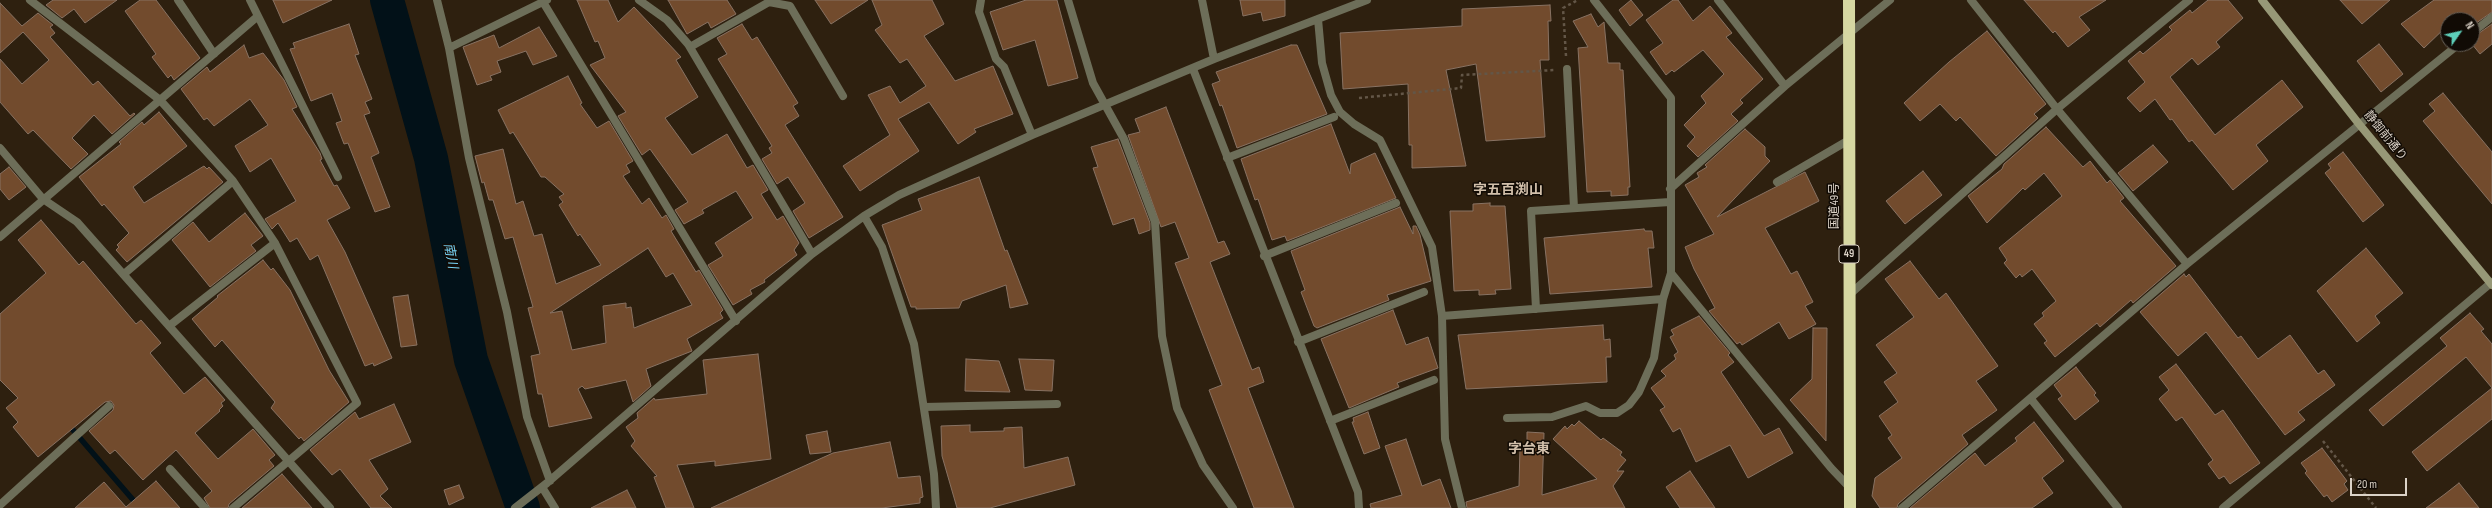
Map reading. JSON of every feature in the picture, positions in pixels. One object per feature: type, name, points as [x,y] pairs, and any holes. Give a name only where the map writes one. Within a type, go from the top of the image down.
[{"type":"highway","name":"国道49号","points":[[1849,0],[1850,508]]},
{"type":"street","points":[[30,0],[160,100],[233,181],[275,243],[357,403],[233,508]]},
{"type":"street","points":[[178,0],[214,54]]},
{"type":"street","points":[[250,0],[338,177]]},
{"type":"street","points":[[437,0],[449,48],[469,158],[507,312],[527,416],[550,481]]},
{"type":"street","points":[[639,0],[667,20],[690,47],[812,254]]},
{"type":"street","points":[[981,0],[979,12],[996,59],[1004,67],[1032,135]]},
{"type":"street","points":[[1068,0],[1093,83],[1104,106],[1124,139],[1155,222],[1162,336],[1177,408],[1203,465],[1233,508]]},
{"type":"street","points":[[1202,0],[1214,59]]},
{"type":"street","points":[[515,508],[542,488],[812,254],[864,216],[905,192],[1032,135],[1214,59],[1367,0]]},
{"type":"street","points":[[1507,418],[1552,417],[1586,406],[1600,413],[1617,413],[1629,405],[1639,392],[1654,358],[1663,299],[1671,273],[1671,98],[1594,0]]},
{"type":"street","points":[[1718,0],[1785,86]]},
{"type":"street","points":[[1670,189],[1785,86],[1849,32],[1890,0]]},
{"type":"street","points":[[1971,0],[2057,109],[2186,264]]},
{"type":"street","points":[[1849,295],[2057,109],[2189,0]]},
{"type":"street","name":"静御前通り","points":[[2262,0],[2359,124],[2492,284]]},
{"type":"street","points":[[449,48],[545,1],[736,321]]},
{"type":"street","points":[[690,47],[769,2],[790,6],[843,96]]},
{"type":"street","points":[[0,237],[258,16]]},
{"type":"street","points":[[2480,27],[2492,17]]},
{"type":"street","points":[[1318,19],[1322,63],[1331,95],[1345,116],[1380,140],[1432,247],[1442,316],[1445,440],[1462,508]]},
{"type":"street","points":[[1902,508],[2031,399],[2186,264],[2448,52]]},
{"type":"street","points":[[1193,69],[1264,256],[1358,492],[1358,507]]},
{"type":"street","points":[[1567,69],[1574,208]]},
{"type":"street","points":[[1227,158],[1334,117]]},
{"type":"street","points":[[1777,182],[1849,140]]},
{"type":"street","points":[[0,148],[43,200],[77,222],[330,508]]},
{"type":"street","points":[[124,274],[233,181]]},
{"type":"street","points":[[1536,309],[1531,211],[1670,202]]},
{"type":"street","points":[[1264,256],[1396,203]]},
{"type":"street","points":[[864,216],[882,247],[896,285],[914,344],[934,474],[936,508]]},
{"type":"street","points":[[170,326],[275,243]]},
{"type":"street","points":[[1671,273],[1831,468],[1850,489]]},
{"type":"street","points":[[2223,508],[2492,284]]},
{"type":"street","points":[[1298,342],[1424,292]]},
{"type":"street","points":[[1442,316],[1663,299]]},
{"type":"street","points":[[1330,421],[1434,380]]},
{"type":"street","points":[[2031,399],[2118,508]]},
{"type":"street","points":[[924,407],[1057,404]]},
{"type":"street","points":[[0,504],[109,406]]},
{"type":"street","points":[[170,469],[205,508]]},
{"type":"street","points":[[542,488],[555,508]]},
{"type":"path","points":[[1359,98],[1461,88],[1462,75],[1567,69],[1563,8],[1578,0]]},
{"type":"path","points":[[2315,431],[2376,508]]},
{"type":"building","points":[[53,0],[117,0],[85,23],[74,9],[62,18],[46,5]]},
{"type":"building","points":[[140,0],[156,0],[200,58],[174,80],[171,75],[168,78],[152,57],[156,54],[125,11]]},
{"type":"building","points":[[273,0],[332,0],[283,23]]},
{"type":"building","points":[[577,0],[608,0],[618,22],[634,7],[681,57],[676,60],[698,97],[665,118],[692,155],[727,134],[747,168],[753,165],[768,190],[761,194],[777,220],[783,216],[799,243],[794,250],[797,255],[764,280],[765,282],[750,290],[752,294],[733,305],[708,265],[723,256],[715,243],[753,218],[736,191],[702,210],[704,213],[684,224],[675,210],[688,202],[650,149],[642,155],[618,116],[626,112],[590,65],[605,58],[598,41],[595,42]]},
{"type":"building","points":[[668,0],[727,0],[736,14],[711,28],[708,22],[687,34]]},
{"type":"building","points":[[815,0],[868,0],[831,24]]},
{"type":"building","points":[[872,0],[932,0],[944,24],[924,36],[955,81],[993,66],[1013,114],[974,129],[976,132],[958,144],[929,102],[898,119],[919,151],[860,191],[843,166],[890,135],[868,95],[890,86],[900,103],[926,86],[907,59],[900,63],[875,30],[882,25]]},
{"type":"building","points":[[1026,0],[1057,0],[1078,78],[1048,86],[1035,40],[1003,50],[990,12]]},
{"type":"building","points":[[1240,0],[1285,0],[1285,16],[1263,21],[1261,12],[1243,16]]},
{"type":"building","points":[[1631,0],[1643,15],[1630,26],[1619,10]]},
{"type":"building","points":[[1673,0],[1678,0],[1693,21],[1710,6],[1732,33],[1726,37],[1763,79],[1740,100],[1743,103],[1731,114],[1738,121],[1698,157],[1687,146],[1695,137],[1684,125],[1706,103],[1701,96],[1724,74],[1703,50],[1674,72],[1672,70],[1666,75],[1650,52],[1663,43],[1646,20]]},
{"type":"building","points":[[2024,0],[2106,0],[2079,17],[2090,30],[2068,47],[2055,31],[2053,33]]},
{"type":"building","points":[[2208,0],[2228,0],[2243,18],[2216,42],[2220,47],[2198,65],[2192,58],[2170,77],[2215,135],[2282,80],[2303,107],[2256,145],[2268,161],[2233,190],[2192,140],[2189,142],[2172,119],[2170,120],[2155,99],[2140,112],[2127,98],[2145,82],[2128,61],[2140,51],[2143,54],[2172,30],[2169,27],[2190,10],[2192,13]]},
{"type":"building","points":[[2340,0],[2390,0],[2362,24]]},
{"type":"building","points":[[2434,0],[2492,0],[2492,12],[2480,20],[2480,12],[2440,12],[2440,33],[2424,48],[2401,24]]},
{"type":"building","points":[[0,3],[22,26],[38,13],[53,25],[50,27],[55,33],[50,37],[93,85],[98,81],[130,116],[134,113],[135,114],[112,134],[94,115],[72,138],[88,154],[71,169],[33,130],[28,134],[0,102],[0,59],[22,84],[49,60],[23,32],[0,53]]},
{"type":"building","points":[[1550,5],[1551,21],[1548,21],[1549,60],[1540,60],[1545,137],[1486,141],[1476,64],[1446,70],[1466,166],[1412,168],[1412,145],[1409,145],[1408,84],[1343,89],[1340,33],[1462,26],[1462,9]]},
{"type":"building","points":[[1591,14],[1598,27],[1604,22],[1608,63],[1620,63],[1620,70],[1623,70],[1630,187],[1628,187],[1628,195],[1611,196],[1611,191],[1587,192],[1578,48],[1588,47],[1573,21]]},
{"type":"building","points":[[349,24],[359,54],[355,55],[372,99],[365,102],[370,113],[364,115],[379,153],[371,157],[390,207],[375,212],[348,143],[344,144],[336,123],[342,121],[332,93],[311,101],[290,49],[295,48],[293,43]]},
{"type":"building","points":[[742,24],[752,40],[757,37],[798,103],[793,106],[799,116],[785,125],[843,217],[809,238],[793,211],[805,203],[788,177],[777,184],[762,159],[772,153],[769,148],[772,146],[718,59],[727,54],[717,38]]},
{"type":"building","points":[[2492,24],[2492,44],[2480,54],[2478,52],[2480,52],[2480,32]]},
{"type":"building","points":[[539,27],[557,56],[533,65],[526,51],[497,61],[501,72],[490,76],[492,80],[477,85],[463,47],[494,35],[499,48]]},
{"type":"building","points":[[1987,31],[2046,104],[2034,114],[2038,118],[1996,156],[1960,117],[1956,121],[1940,104],[1920,121],[1904,103],[1949,62]]},
{"type":"building","points":[[2379,44],[2403,74],[2381,92],[2357,61]]},
{"type":"building","points":[[244,45],[249,58],[263,53],[284,80],[297,107],[292,109],[320,153],[322,159],[320,160],[334,186],[337,185],[350,208],[327,220],[345,252],[392,358],[374,366],[373,363],[365,366],[318,255],[310,260],[297,238],[290,242],[278,223],[272,229],[265,219],[296,201],[271,158],[250,172],[235,146],[268,125],[250,99],[214,126],[207,118],[204,120],[181,89],[207,67],[210,72]]},
{"type":"building","points":[[1291,45],[1297,45],[1327,114],[1237,148],[1222,105],[1220,106],[1212,84],[1220,81],[1216,72]]},
{"type":"building","points":[[568,76],[582,103],[580,104],[597,128],[609,121],[633,161],[626,165],[630,172],[623,176],[642,204],[649,198],[662,218],[666,215],[674,229],[671,231],[696,272],[699,270],[723,310],[720,313],[723,318],[687,339],[692,351],[646,369],[651,386],[633,402],[626,380],[585,389],[582,386],[578,389],[592,418],[549,427],[542,394],[538,394],[531,356],[540,354],[528,308],[533,307],[513,237],[505,239],[493,200],[489,200],[484,182],[482,183],[475,156],[503,149],[516,204],[523,201],[534,236],[542,234],[556,284],[601,265],[580,234],[578,236],[559,205],[563,202],[559,197],[564,194],[545,177],[541,177],[513,132],[510,134],[498,110]],"holes":[[[648,248],[666,277],[673,273],[692,305],[634,328],[631,307],[626,308],[626,303],[603,306],[606,343],[572,350],[562,311],[550,313]]]},
{"type":"building","points":[[2443,93],[2492,152],[2492,204],[2423,121],[2435,111],[2429,104]]},
{"type":"building","points":[[1166,107],[1218,243],[1224,241],[1230,254],[1210,262],[1252,370],[1259,367],[1264,382],[1248,388],[1294,508],[1254,508],[1209,390],[1222,385],[1175,263],[1189,258],[1175,222],[1161,227],[1128,135],[1140,132],[1135,119]]},
{"type":"building","points":[[159,112],[187,146],[133,187],[144,203],[204,166],[207,169],[209,167],[223,182],[127,262],[116,250],[119,247],[117,245],[129,233],[104,204],[102,206],[79,177],[121,144],[119,142],[142,122],[144,125]]},
{"type":"building","points":[[1331,124],[1350,174],[1351,164],[1375,153],[1396,198],[1287,241],[1285,236],[1272,240],[1258,199],[1255,200],[1241,159]]},
{"type":"building","points":[[2046,127],[2083,167],[2090,161],[2107,183],[2110,180],[2124,198],[2120,201],[2176,266],[2133,303],[2131,300],[2100,327],[2097,323],[2055,357],[2044,343],[2047,341],[2034,324],[2044,316],[2042,313],[2056,301],[2032,269],[2022,277],[2020,274],[2016,278],[2004,263],[2007,260],[1999,248],[2062,196],[2044,173],[2025,190],[2023,188],[1987,223],[1968,196],[2002,169],[2004,164]]},
{"type":"building","points":[[1745,129],[1765,147],[1765,156],[1770,161],[1717,217],[1805,172],[1819,201],[1765,228],[1791,274],[1797,271],[1813,302],[1805,306],[1816,324],[1789,339],[1779,322],[1742,345],[1740,342],[1737,344],[1709,311],[1715,308],[1694,269],[1685,247],[1714,234],[1685,185],[1699,177],[1697,173],[1707,167],[1705,165]]},
{"type":"building","points":[[1118,139],[1150,223],[1150,230],[1139,234],[1134,218],[1113,225],[1093,168],[1098,167],[1091,147]]},
{"type":"building","points":[[2153,145],[2168,162],[2133,191],[2118,173]]},
{"type":"building","points":[[2343,152],[2384,205],[2363,222],[2325,173],[2331,168],[2328,164]]},
{"type":"building","points":[[9,167],[26,187],[9,200],[0,189],[0,174]]},
{"type":"building","points":[[1923,171],[1942,195],[1905,224],[1886,201]]},
{"type":"building","points":[[979,177],[1005,251],[1007,250],[1028,304],[1010,308],[1006,285],[962,301],[959,308],[916,309],[916,307],[911,307],[882,225],[922,210],[918,199]]},
{"type":"building","points":[[1490,203],[1490,206],[1505,206],[1511,289],[1495,290],[1496,294],[1479,295],[1479,290],[1454,291],[1450,211],[1473,211],[1473,204]]},
{"type":"building","points":[[1400,207],[1413,234],[1413,226],[1416,226],[1420,235],[1431,281],[1387,295],[1389,300],[1317,328],[1314,326],[1301,292],[1305,290],[1291,251]]},
{"type":"building","points":[[245,213],[263,236],[251,245],[256,251],[210,287],[172,240],[193,222],[209,242]]},
{"type":"building","points":[[41,220],[79,265],[83,261],[136,324],[141,320],[161,343],[150,353],[184,394],[205,377],[225,400],[221,403],[223,406],[219,410],[220,411],[195,433],[218,459],[253,429],[275,455],[269,460],[274,466],[229,504],[228,508],[210,508],[204,498],[212,491],[176,450],[143,480],[115,450],[110,454],[89,431],[113,410],[114,405],[111,401],[105,402],[38,457],[13,427],[18,422],[6,408],[18,398],[0,380],[0,314],[46,273],[18,240]]},
{"type":"building","points":[[1644,229],[1645,231],[1652,231],[1654,248],[1648,248],[1652,287],[1550,294],[1544,238]]},
{"type":"building","points":[[2366,248],[2403,293],[2375,316],[2380,323],[2357,342],[2317,291]]},
{"type":"building","points":[[263,260],[271,270],[273,268],[290,290],[329,370],[349,402],[304,441],[301,437],[299,439],[271,408],[275,402],[222,340],[215,347],[192,319],[218,297],[217,296]]},
{"type":"building","points":[[1910,261],[1939,299],[1946,293],[1998,366],[1976,381],[1997,410],[1962,435],[1968,444],[1898,504],[1897,508],[1880,508],[1872,496],[1875,478],[1902,458],[1888,438],[1892,435],[1879,416],[1898,402],[1884,382],[1897,373],[1876,345],[1914,317],[1885,279]]},
{"type":"building","points":[[2184,274],[2186,277],[2189,274],[2238,338],[2241,336],[2258,359],[2290,335],[2318,374],[2324,370],[2335,385],[2298,412],[2305,420],[2285,435],[2206,332],[2178,356],[2140,312]]},
{"type":"building","points":[[408,295],[417,345],[401,347],[393,297]]},
{"type":"building","points":[[1393,310],[1406,345],[1428,337],[1438,368],[1397,383],[1399,387],[1349,408],[1321,339]]},
{"type":"building","points":[[2470,313],[2484,329],[2481,331],[2492,344],[2492,388],[2466,357],[2383,426],[2369,410],[2447,346],[2440,338]]},
{"type":"building","points":[[1699,316],[1730,353],[1728,355],[1734,362],[1721,372],[1764,436],[1779,428],[1793,453],[1748,478],[1730,445],[1696,462],[1680,428],[1673,432],[1660,410],[1665,407],[1651,388],[1666,376],[1661,371],[1676,359],[1674,355],[1678,352],[1670,337],[1674,335],[1671,330]]},
{"type":"building","points":[[1603,325],[1604,340],[1610,339],[1611,357],[1606,357],[1607,382],[1466,389],[1458,335]]},
{"type":"building","points":[[1813,328],[1827,328],[1826,441],[1790,400],[1812,379]]},
{"type":"building","points":[[758,354],[771,459],[715,466],[715,461],[677,465],[694,508],[666,508],[654,477],[657,476],[631,446],[635,441],[626,427],[638,418],[637,413],[654,398],[655,400],[707,394],[703,360]]},
{"type":"building","points":[[966,359],[999,361],[1010,392],[965,391]]},
{"type":"building","points":[[1019,359],[1054,360],[1052,391],[1025,390]]},
{"type":"building","points":[[2176,364],[2215,415],[2223,410],[2260,463],[2230,484],[2224,476],[2219,479],[2208,464],[2213,460],[2182,417],[2176,421],[2159,399],[2169,390],[2159,377]]},
{"type":"building","points":[[2076,367],[2096,393],[2094,395],[2099,401],[2075,420],[2058,399],[2062,396],[2054,385]]},
{"type":"building","points":[[2492,388],[2492,419],[2427,471],[2412,452]]},
{"type":"building","points":[[394,404],[411,442],[369,460],[388,489],[380,496],[392,508],[371,508],[340,469],[332,475],[310,450],[355,412],[359,419]]},
{"type":"building","points":[[1368,412],[1380,448],[1364,454],[1352,422],[1354,422],[1353,418]]},
{"type":"building","points":[[1579,421],[1601,440],[1603,438],[1622,452],[1620,455],[1626,460],[1617,471],[1624,471],[1613,486],[1625,508],[1467,508],[1466,502],[1519,486],[1520,446],[1527,446],[1527,432],[1544,433],[1542,495],[1597,479],[1553,439],[1565,426],[1567,429],[1572,424],[1574,426]]},
{"type":"building","points":[[2034,422],[2064,461],[2042,478],[2053,493],[2032,508],[1910,508],[1975,453],[1985,466],[2017,441],[2015,438]]},
{"type":"building","points":[[970,425],[970,432],[1004,431],[1004,428],[1022,427],[1024,468],[1068,457],[1075,485],[990,508],[957,508],[942,456],[941,426]]},
{"type":"building","points":[[827,431],[831,452],[810,454],[806,435]]},
{"type":"building","points":[[1406,439],[1422,486],[1440,479],[1451,508],[1371,508],[1370,504],[1402,495],[1385,446]]},
{"type":"building","points":[[890,442],[898,478],[920,476],[923,497],[920,498],[920,503],[882,508],[711,508],[833,453]]},
{"type":"building","points":[[2322,448],[2347,481],[2344,484],[2348,490],[2332,502],[2327,495],[2324,497],[2305,473],[2307,471],[2301,463]]},
{"type":"building","points":[[1690,471],[1715,508],[1680,508],[1666,487]]},
{"type":"building","points":[[282,474],[312,508],[242,508]]},
{"type":"building","points":[[156,481],[180,508],[75,508],[104,482],[126,507]]},
{"type":"building","points":[[2459,483],[2479,508],[2426,508],[2445,494]]},
{"type":"building","points":[[459,485],[464,498],[449,505],[444,490]]},
{"type":"building","points":[[627,490],[636,508],[591,508]]},
{"type":"waterway","name":"南川","points":[[387,0],[431,158],[471,360],[523,508]]},
{"type":"waterway","points":[[67,423],[140,508]]},
{"type":"district","name":"字五百渕山","points":[[1508,190]]},
{"type":"district","name":"字台東","points":[[1529,449]]}]
